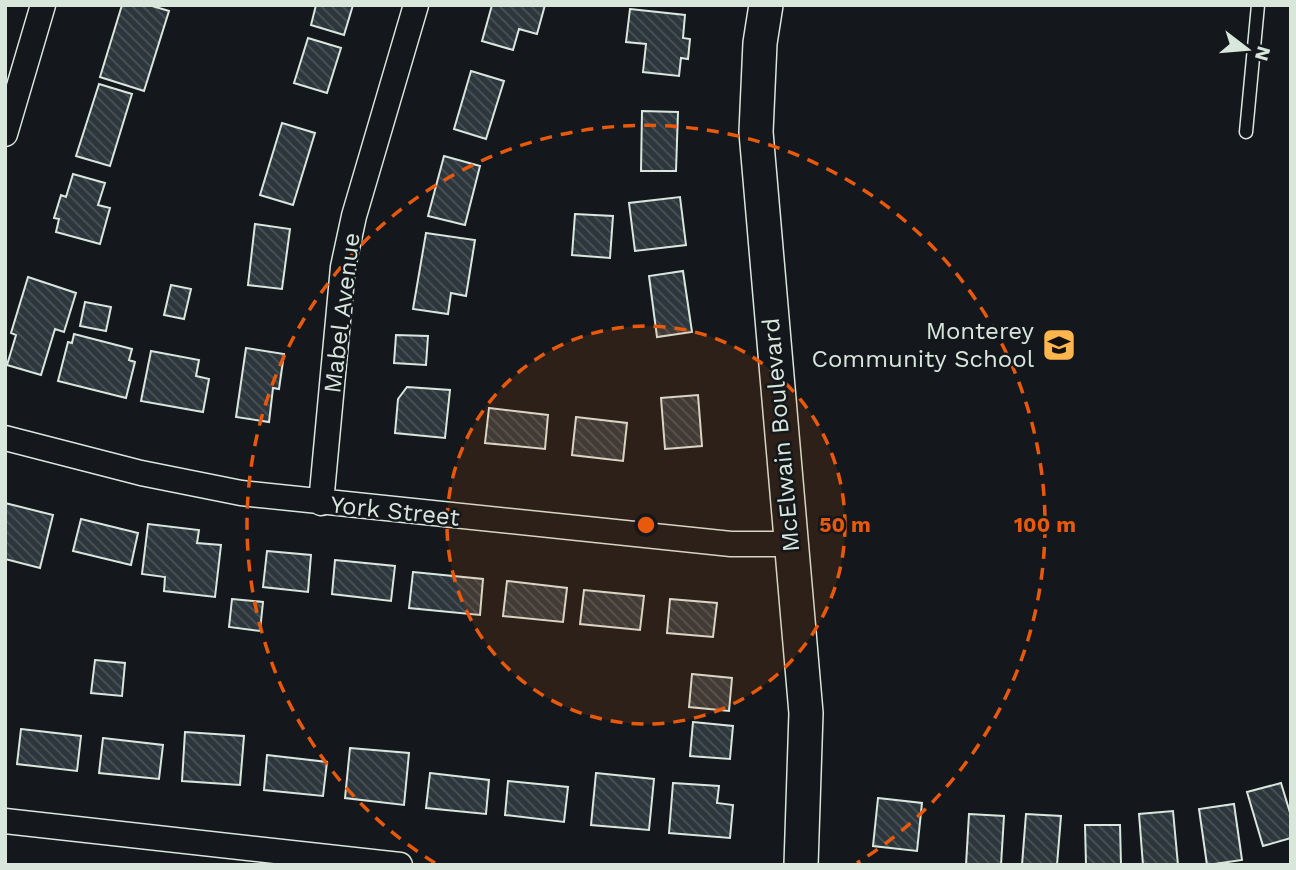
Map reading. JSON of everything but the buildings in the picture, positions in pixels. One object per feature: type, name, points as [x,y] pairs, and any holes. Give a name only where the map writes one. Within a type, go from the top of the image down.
[{"type":"street","points":[[5,134],[43,5]]},
{"type":"street","name":"Mabel Avenue","points":[[321,503],[343,267],[354,216],[416,5]]},
{"type":"street","name":"McElwain Boulevard","points":[[766,5],[760,44],[756,132],[806,713],[801,865]]},
{"type":"street","name":"York Street","points":[[5,438],[141,473],[241,493],[731,544],[791,544]]},
{"type":"street","points":[[5,821],[400,865]]},
{"type":"lane","points":[[1245,132],[1258,5]]},
{"type":"place","name":"Monterey Community School","points":[[1059,345]]}]
